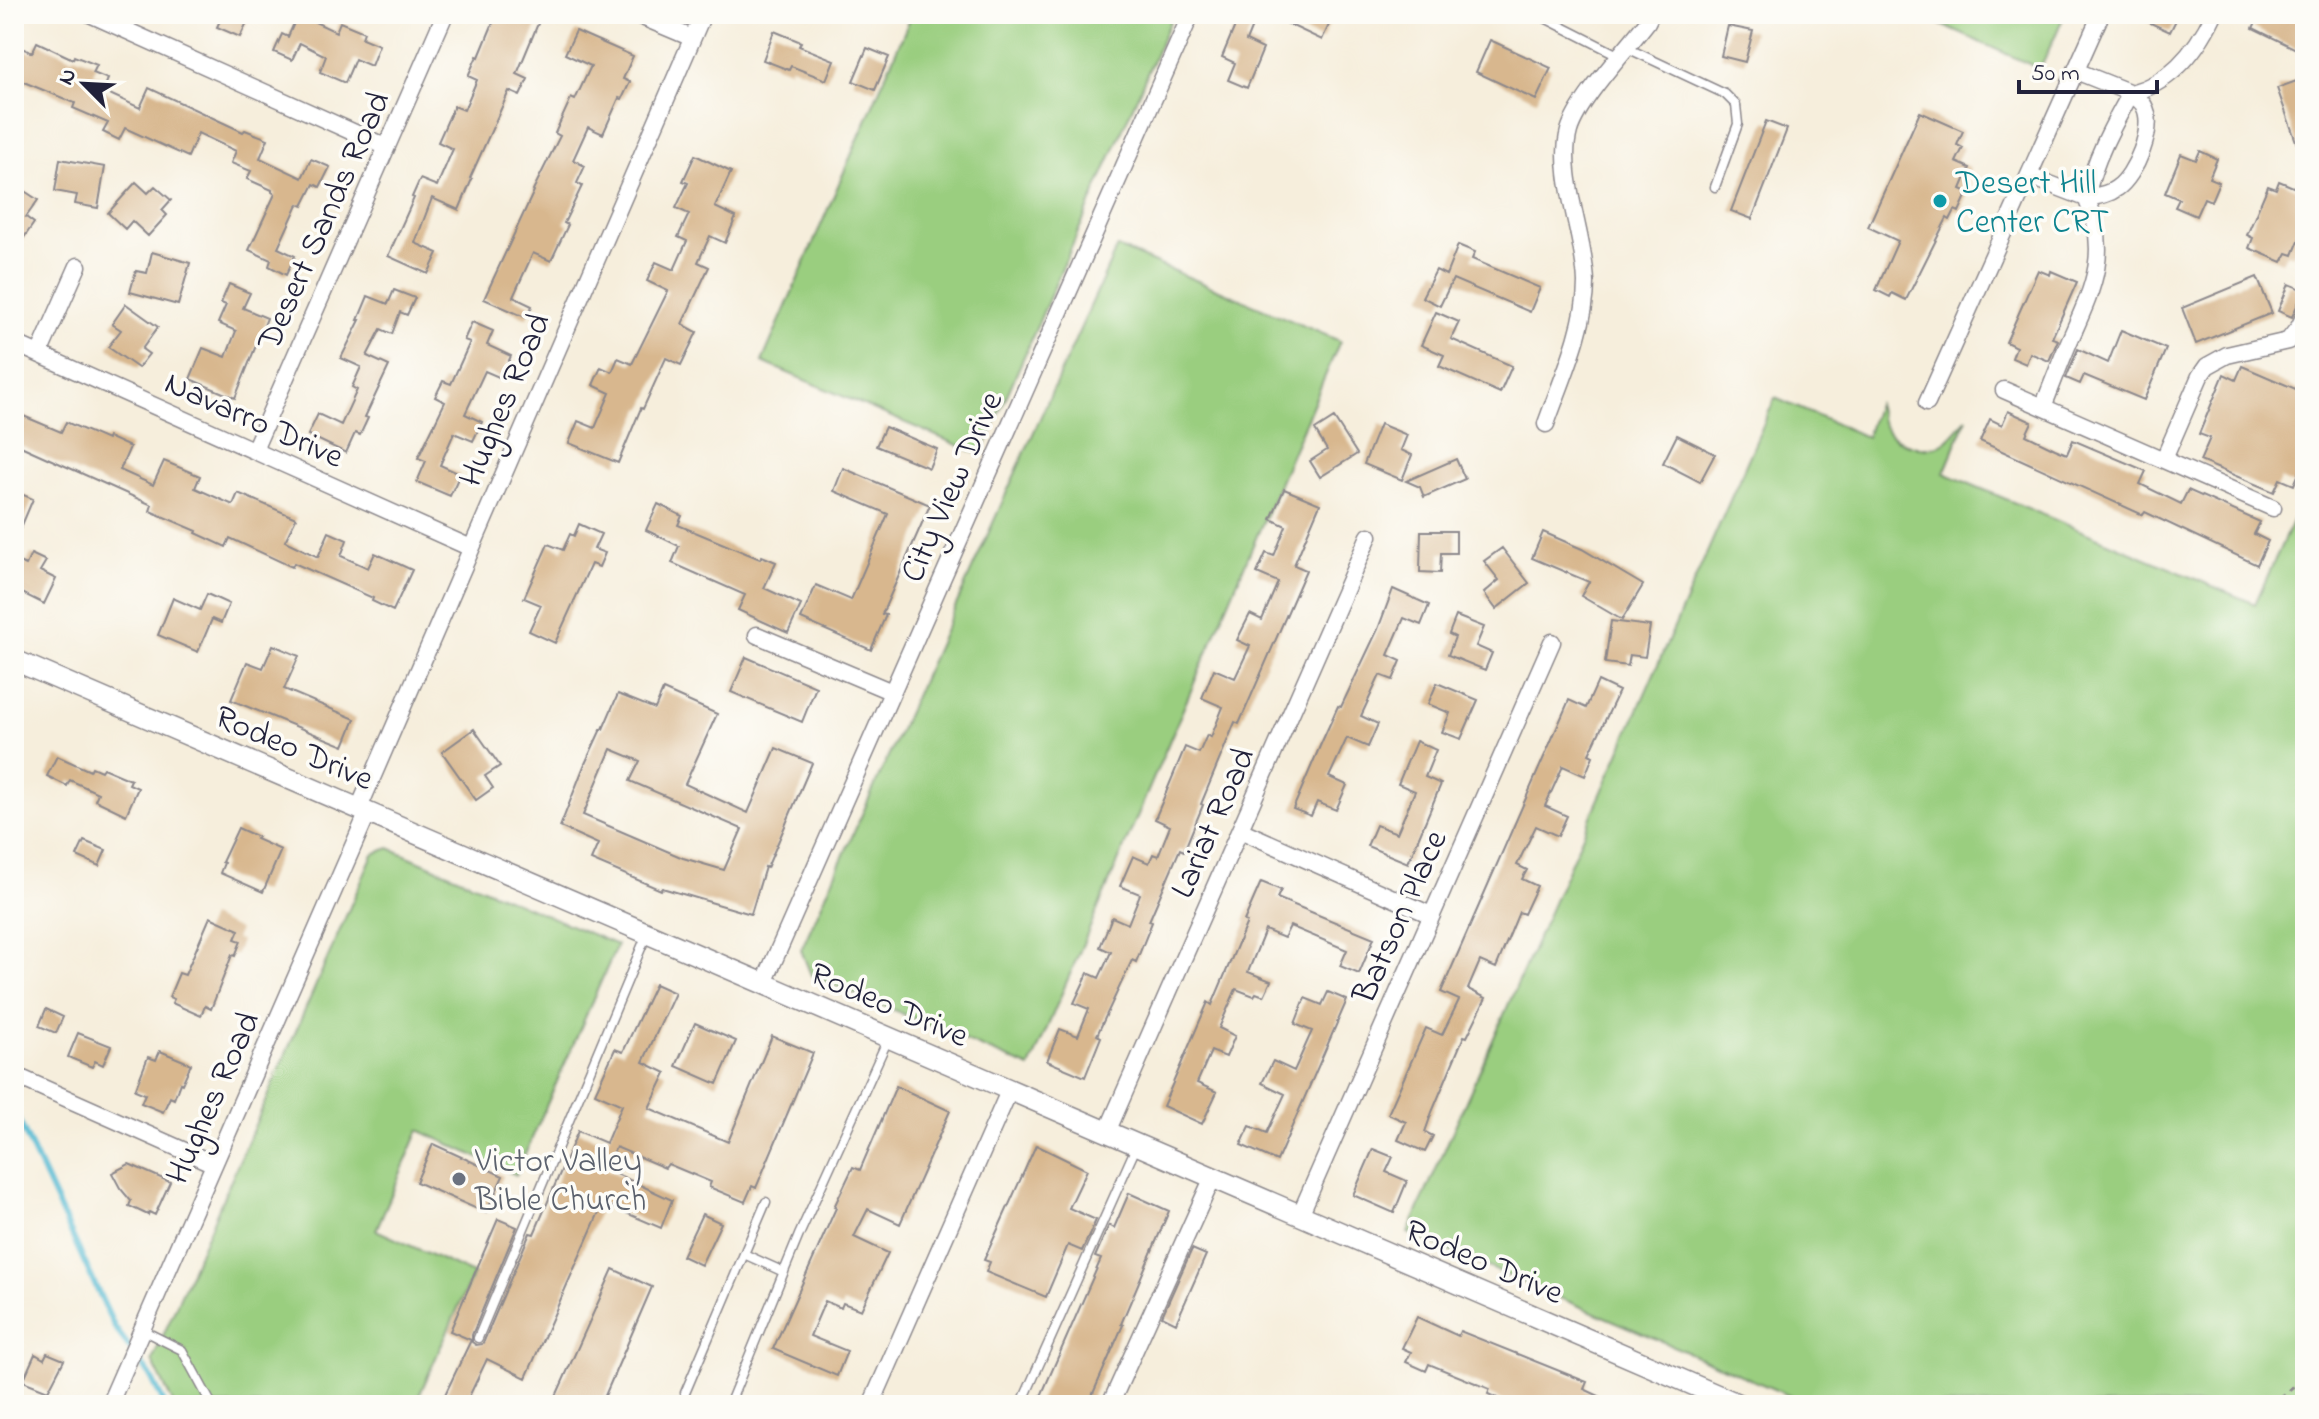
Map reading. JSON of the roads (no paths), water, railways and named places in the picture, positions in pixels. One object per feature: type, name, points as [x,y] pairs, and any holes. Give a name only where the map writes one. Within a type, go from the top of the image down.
[{"type":"street","points":[[90,14],[386,147]]},
{"type":"street","name":"Desert Sands Road","points":[[254,450],[445,14]]},
{"type":"street","points":[[635,14],[692,38]]},
{"type":"street","name":"Hughes Road","points":[[109,1405],[364,810],[471,548],[703,14]]},
{"type":"street","name":"City View Drive","points":[[764,983],[1191,14]]},
{"type":"street","points":[[1546,424],[1577,339],[1584,307],[1586,280],[1565,152],[1570,128],[1581,105],[1651,14]]},
{"type":"street","points":[[1927,403],[2101,14]]},
{"type":"street","points":[[2043,407],[2097,271],[2099,251],[2095,216],[2086,198],[2105,141],[2131,93],[2152,85],[2177,68],[2196,48],[2214,14]]},
{"type":"street","points":[[2029,176],[2086,198],[2116,189],[2137,162],[2148,131],[2144,105],[2131,93],[2076,71]]},
{"type":"street","points":[[39,354],[78,266]]},
{"type":"street","points":[[2164,459],[2207,366],[2227,355],[2288,341],[2305,315]]},
{"type":"street","name":"Navarro Drive","points":[[14,343],[471,548]]},
{"type":"street","points":[[2004,390],[2273,508]]},
{"type":"street","name":"Lariat Road","points":[[1107,1132],[1369,536]]},
{"type":"street","points":[[757,635],[892,692]]},
{"type":"street","name":"Batson Place","points":[[1300,1215],[1552,642]]},
{"type":"street","name":"Rodeo Drive","points":[[14,660],[1300,1215],[1702,1398],[1740,1405]]},
{"type":"street","points":[[1240,830],[1431,915]]},
{"type":"street","points":[[14,1075],[214,1164]]},
{"type":"street","points":[[871,1405],[1010,1089]]},
{"type":"street","points":[[1110,1405],[1213,1177]]},
{"type":"lane","points":[[1537,14],[1725,94],[1736,105],[1738,124],[1715,187]]},
{"type":"lane","points":[[478,1338],[648,933]]},
{"type":"lane","points":[[729,1405],[888,1037]]},
{"type":"lane","points":[[1021,1405],[1137,1144]]},
{"type":"lane","points":[[685,1393],[766,1202]]},
{"type":"lane","points":[[744,1254],[784,1272]]},
{"type":"lane","points":[[142,1330],[182,1350],[212,1405]]},
{"type":"waterway","points":[[14,1110],[115,1328],[150,1375],[165,1405]]},
{"type":"place","name":"Desert Hill Center CRT","points":[[1940,201]]},
{"type":"place","name":"Victor Valley Bible Church","points":[[459,1179]]}]
